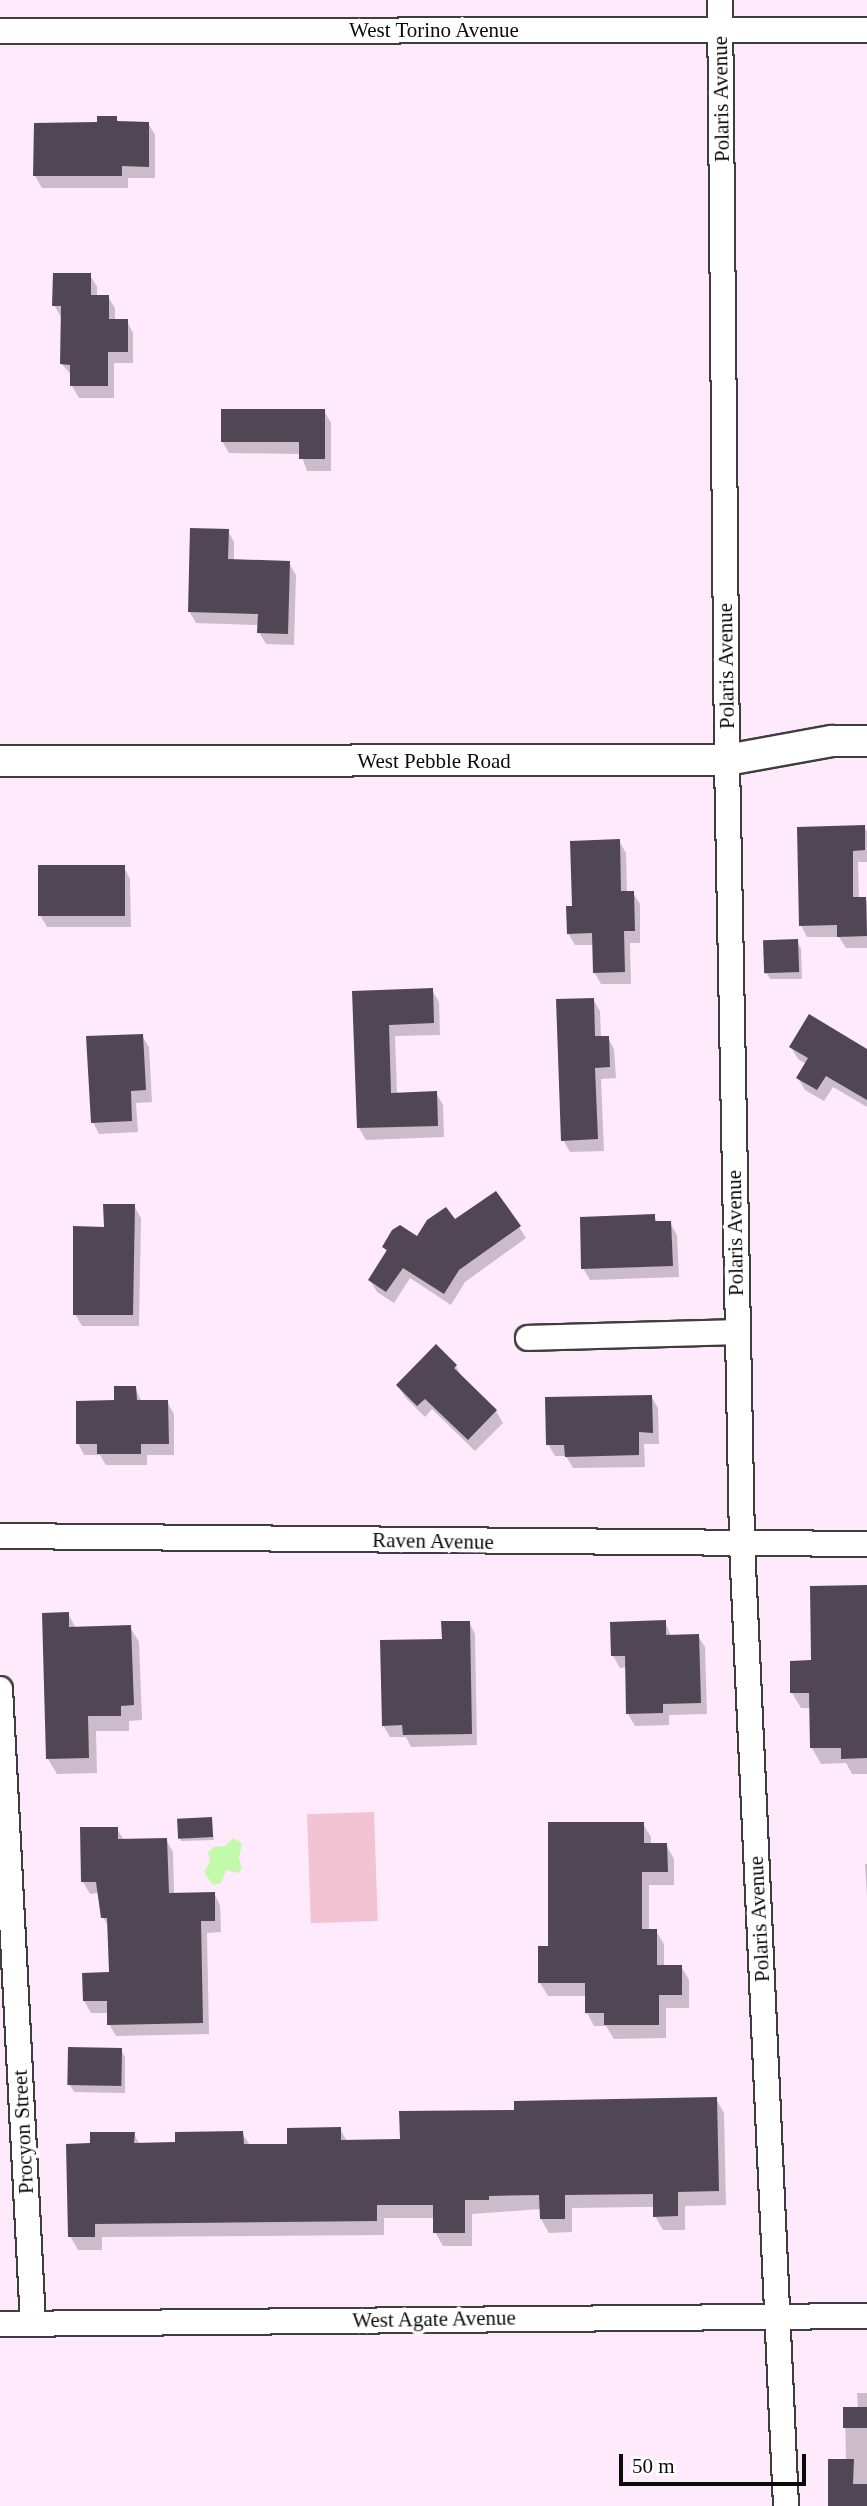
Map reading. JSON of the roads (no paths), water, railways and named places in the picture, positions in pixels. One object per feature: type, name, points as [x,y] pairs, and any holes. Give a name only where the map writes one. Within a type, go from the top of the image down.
[{"type":"street","name":"Polaris Avenue","points":[[720,0],[727,760],[742,1544],[786,2506]]},
{"type":"street","name":"West Torino Avenue","points":[[0,30],[867,30]]},
{"type":"street","name":"West Pebble Road","points":[[0,761],[727,760],[832,741],[867,741]]},
{"type":"street","points":[[528,1338],[737,1332]]},
{"type":"street","name":"Raven Avenue","points":[[0,1536],[867,1544]]},
{"type":"street","name":"Procyon Street","points":[[0,1689],[33,2323]]},
{"type":"street","name":"West Agate Avenue","points":[[0,2324],[867,2316]]}]
